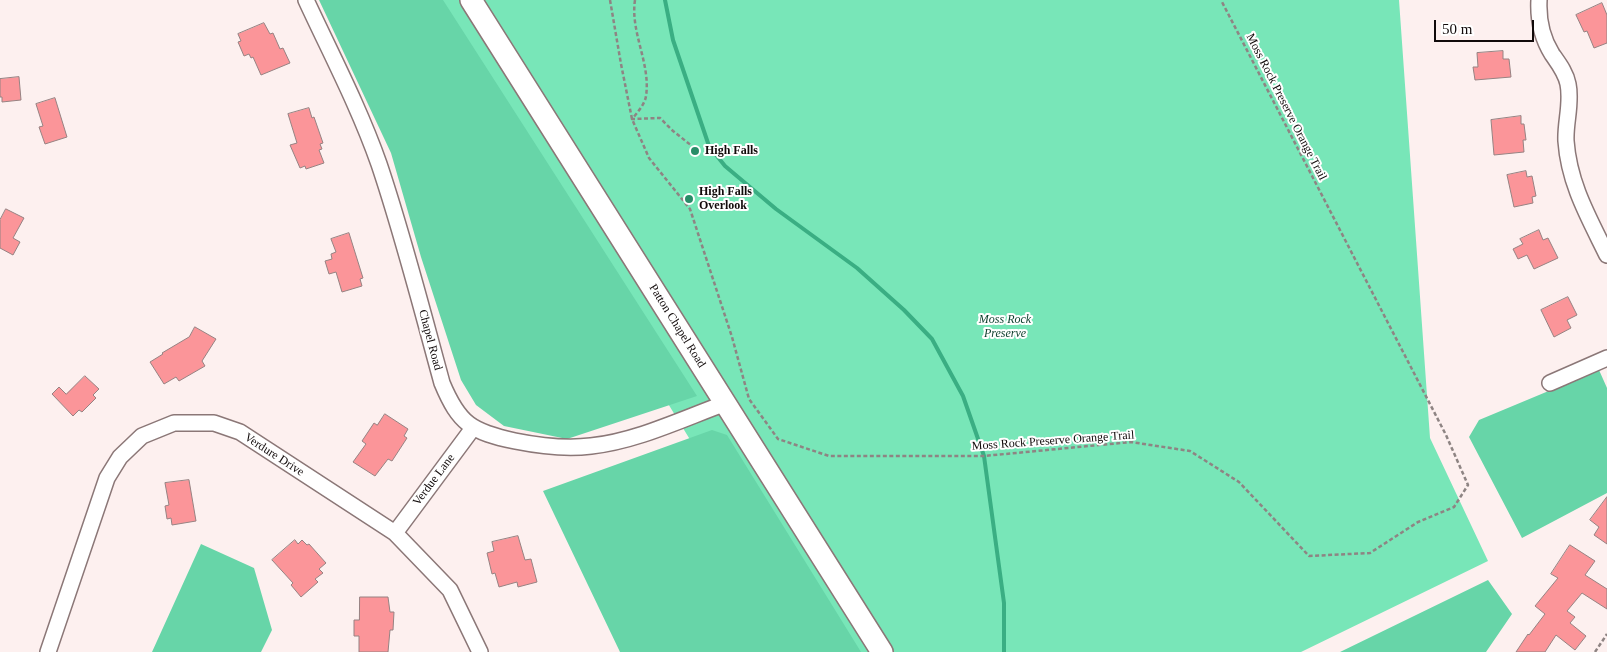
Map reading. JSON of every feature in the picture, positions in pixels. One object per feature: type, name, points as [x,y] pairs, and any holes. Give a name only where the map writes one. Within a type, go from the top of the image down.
[{"type":"street","name":"Chapel Road","points":[[306,0],[357,108],[378,162],[393,208],[442,383],[449,402],[460,418],[474,428],[496,437],[531,444],[561,447],[591,446],[639,435],[726,403]]},
{"type":"street","name":"Patton Chapel Road","points":[[471,0],[882,652]]},
{"type":"street","points":[[1538,0],[1543,36],[1562,67],[1570,93],[1566,139],[1571,174],[1575,188],[1607,255]]},
{"type":"street","points":[[1550,383],[1607,358]]},
{"type":"street","name":"Verdure Drive","points":[[48,652],[107,478],[120,457],[142,436],[174,423],[214,423],[240,432],[395,533],[450,590],[480,652]]},
{"type":"street","name":"Verdue Lane","points":[[395,533],[474,428]]},
{"type":"path","name":"Moss Rock Preserve Orange Trail","points":[[610,0],[632,119],[649,158],[690,209],[732,338],[749,399],[778,440],[829,456],[984,456],[1132,442],[1190,451],[1239,482],[1310,556],[1370,553],[1418,522],[1454,508],[1468,485],[1441,426],[1221,0]]},
{"type":"path","points":[[632,119],[646,97],[645,70],[639,42],[634,6],[635,0]]},
{"type":"path","points":[[632,119],[660,118],[692,146]]},
{"type":"path","points":[[1595,652],[1607,634]]},
{"type":"green space","points":[[319,0],[443,0],[697,396],[567,439],[504,426],[476,405],[461,380],[421,257],[391,153]]},
{"type":"green space","name":"Moss Rock Preserve","points":[[421,0],[1399,0],[1430,438],[1488,561],[1301,652],[820,652]]},
{"type":"green space","points":[[1599,370],[1607,388],[1607,493],[1522,538],[1469,437],[1479,420]]},
{"type":"green space","points":[[712,430],[727,435],[861,652],[620,652],[543,491]]},
{"type":"green space","points":[[201,544],[254,568],[272,630],[261,652],[152,652]]},
{"type":"green space","points":[[1488,580],[1512,614],[1486,652],[1340,652]]},
{"type":"building","points":[[1602,3],[1607,15],[1607,43],[1594,48],[1587,31],[1584,32],[1576,15]]},
{"type":"building","points":[[264,23],[270,34],[273,33],[280,49],[283,48],[290,63],[261,75],[253,57],[251,58],[249,54],[244,56],[238,42],[241,41],[238,34]]},
{"type":"building","points":[[1503,51],[1503,59],[1509,59],[1511,77],[1475,80],[1473,67],[1478,67],[1477,53]]},
{"type":"building","points":[[19,77],[21,100],[2,102],[2,97],[0,97],[0,79]]},
{"type":"building","points":[[55,98],[67,137],[45,144],[39,127],[43,126],[36,104]]},
{"type":"building","points":[[309,108],[323,143],[320,144],[322,149],[319,150],[324,163],[306,169],[305,166],[300,168],[290,145],[297,143],[288,114]]},
{"type":"building","points":[[1521,116],[1521,124],[1524,124],[1526,140],[1523,140],[1524,152],[1494,155],[1491,120]]},
{"type":"building","points":[[1526,171],[1527,177],[1532,176],[1536,196],[1532,197],[1533,203],[1514,207],[1507,175]]},
{"type":"building","points":[[6,209],[24,218],[13,238],[20,242],[13,255],[0,248],[0,220]]},
{"type":"building","points":[[1539,230],[1543,240],[1548,238],[1558,258],[1534,269],[1527,255],[1518,259],[1513,249],[1523,244],[1520,239]]},
{"type":"building","points":[[349,233],[363,278],[360,279],[362,286],[342,292],[336,272],[329,274],[325,261],[332,259],[331,254],[336,252],[331,239]]},
{"type":"building","points":[[1568,297],[1577,315],[1567,320],[1571,328],[1554,337],[1541,310]]},
{"type":"building","points":[[195,327],[216,339],[202,361],[205,366],[179,381],[176,377],[164,384],[150,362],[189,337]]},
{"type":"building","points":[[85,376],[99,389],[93,395],[96,398],[82,412],[79,410],[73,416],[52,394],[59,387],[66,394]]},
{"type":"building","points":[[385,414],[408,429],[404,436],[407,438],[392,461],[388,459],[375,476],[353,462],[366,444],[362,441],[374,423],[377,425]]},
{"type":"building","points":[[189,480],[196,521],[172,525],[171,518],[167,519],[165,506],[169,505],[165,483]]},
{"type":"building","points":[[1607,497],[1607,544],[1594,535],[1599,527],[1590,520]]},
{"type":"building","points":[[518,536],[525,560],[531,559],[537,582],[518,587],[517,582],[499,587],[495,573],[492,574],[487,553],[494,551],[492,542]]},
{"type":"building","points":[[295,540],[298,544],[302,540],[307,545],[309,544],[326,563],[319,569],[323,573],[315,579],[318,582],[301,597],[291,585],[293,583],[272,560]]},
{"type":"building","points":[[1570,545],[1595,561],[1585,575],[1607,589],[1607,609],[1582,593],[1567,611],[1575,617],[1570,623],[1586,636],[1575,650],[1556,635],[1545,652],[1516,652],[1545,614],[1535,606],[1558,578],[1551,574]]},
{"type":"building","points":[[360,597],[388,597],[390,612],[394,612],[393,630],[390,630],[388,652],[359,652],[359,636],[354,636],[354,620],[359,620]]},
{"type":"waterway","points":[[665,0],[673,40],[709,146],[725,166],[776,209],[857,268],[904,310],[932,339],[963,396],[984,456],[1004,603],[1004,652]]},
{"type":"place","name":"High Falls","points":[[695,151]]},
{"type":"place","name":"High Falls Overlook","points":[[689,199]]}]
